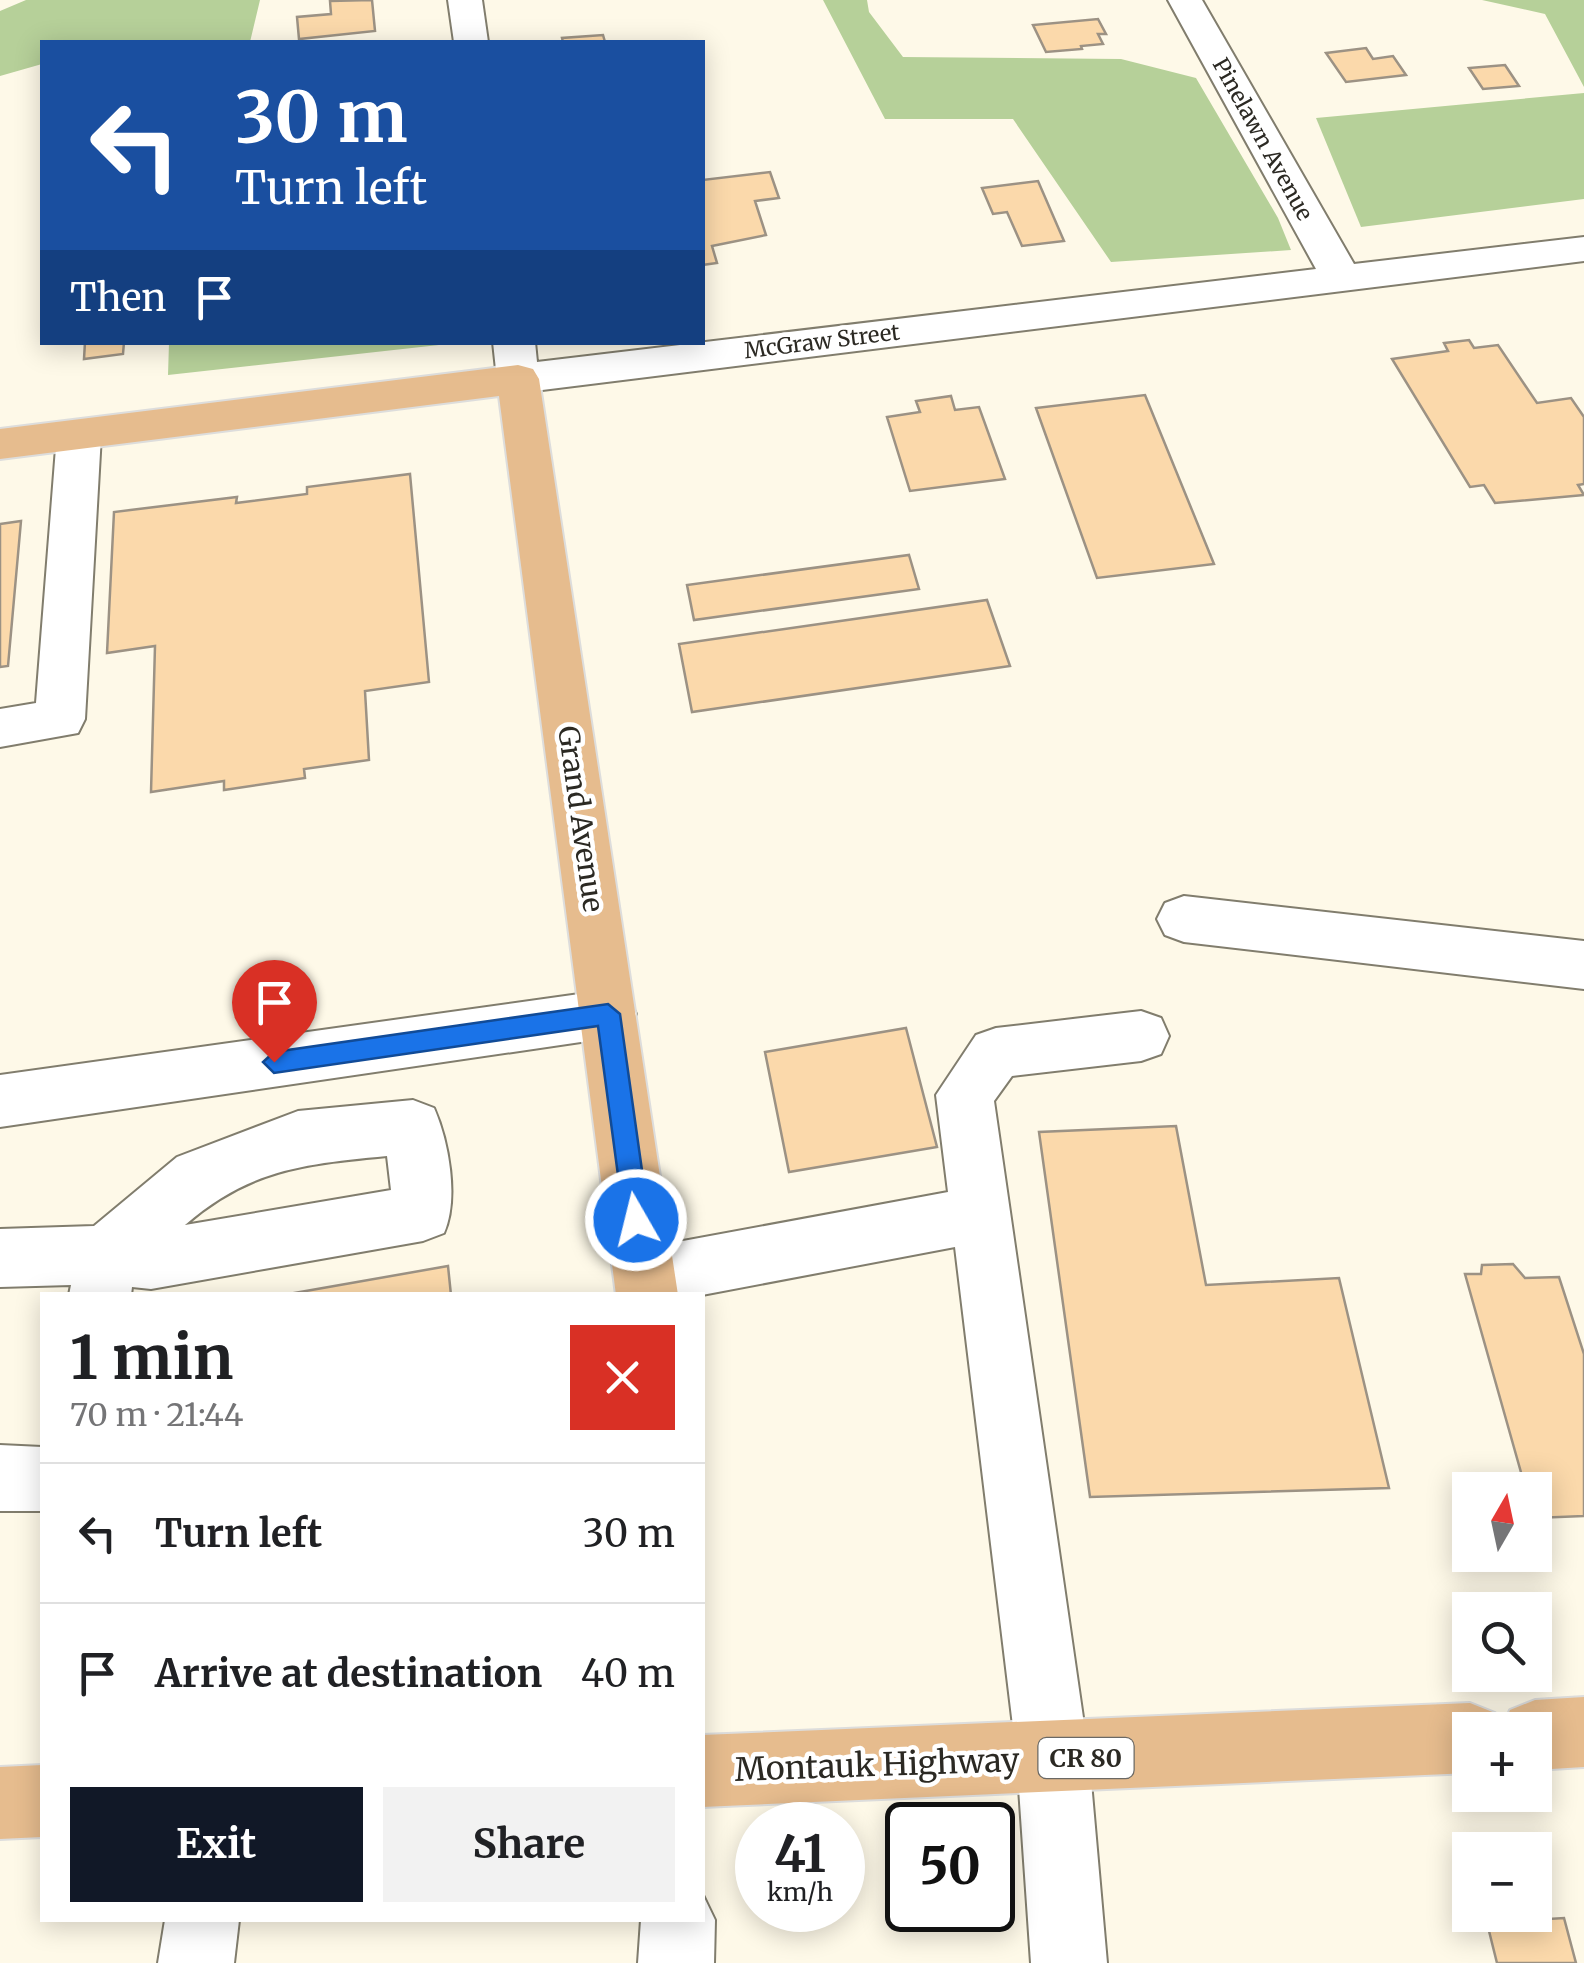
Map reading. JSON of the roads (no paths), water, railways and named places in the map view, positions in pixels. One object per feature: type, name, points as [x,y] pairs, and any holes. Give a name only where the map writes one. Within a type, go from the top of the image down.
[{"type":"main road","name":"McGraw Street","points":[[0,444],[79,435],[516,361]]},
{"type":"main road","name":"Grand Avenue","points":[[516,361],[646,1286]]},
{"type":"main road","points":[[1552,1734],[1584,1732]]},
{"type":"main road","name":"Montauk Highway","points":[[705,1772],[1452,1739]]},
{"type":"main road","points":[[0,1802],[40,1801]]},
{"type":"street","points":[[466,0],[472,40]]},
{"type":"street","name":"Pinelawn Avenue","points":[[1185,0],[1342,278]]},
{"type":"street","name":"McGraw Street","points":[[705,342],[1342,278],[1584,249]]},
{"type":"street","name":"McGraw Street","points":[[516,361],[675,345]]},
{"type":"street","points":[[0,728],[60,719],[79,435]]},
{"type":"street","points":[[1184,920],[1584,966]]},
{"type":"street","points":[[0,1101],[608,1014]]},
{"type":"street","points":[[1069,1963],[1053,1759],[966,1095],[996,1053],[1142,1036]]},
{"type":"street","points":[[0,1258],[103,1275],[151,1260],[424,1213],[413,1127],[298,1138],[198,1176],[103,1275]]},
{"type":"street","points":[[646,1286],[980,1214]]},
{"type":"street","points":[[0,1478],[40,1479]]},
{"type":"street","points":[[196,1963],[202,1922]]},
{"type":"street","points":[[676,1963],[678,1922]]}]
